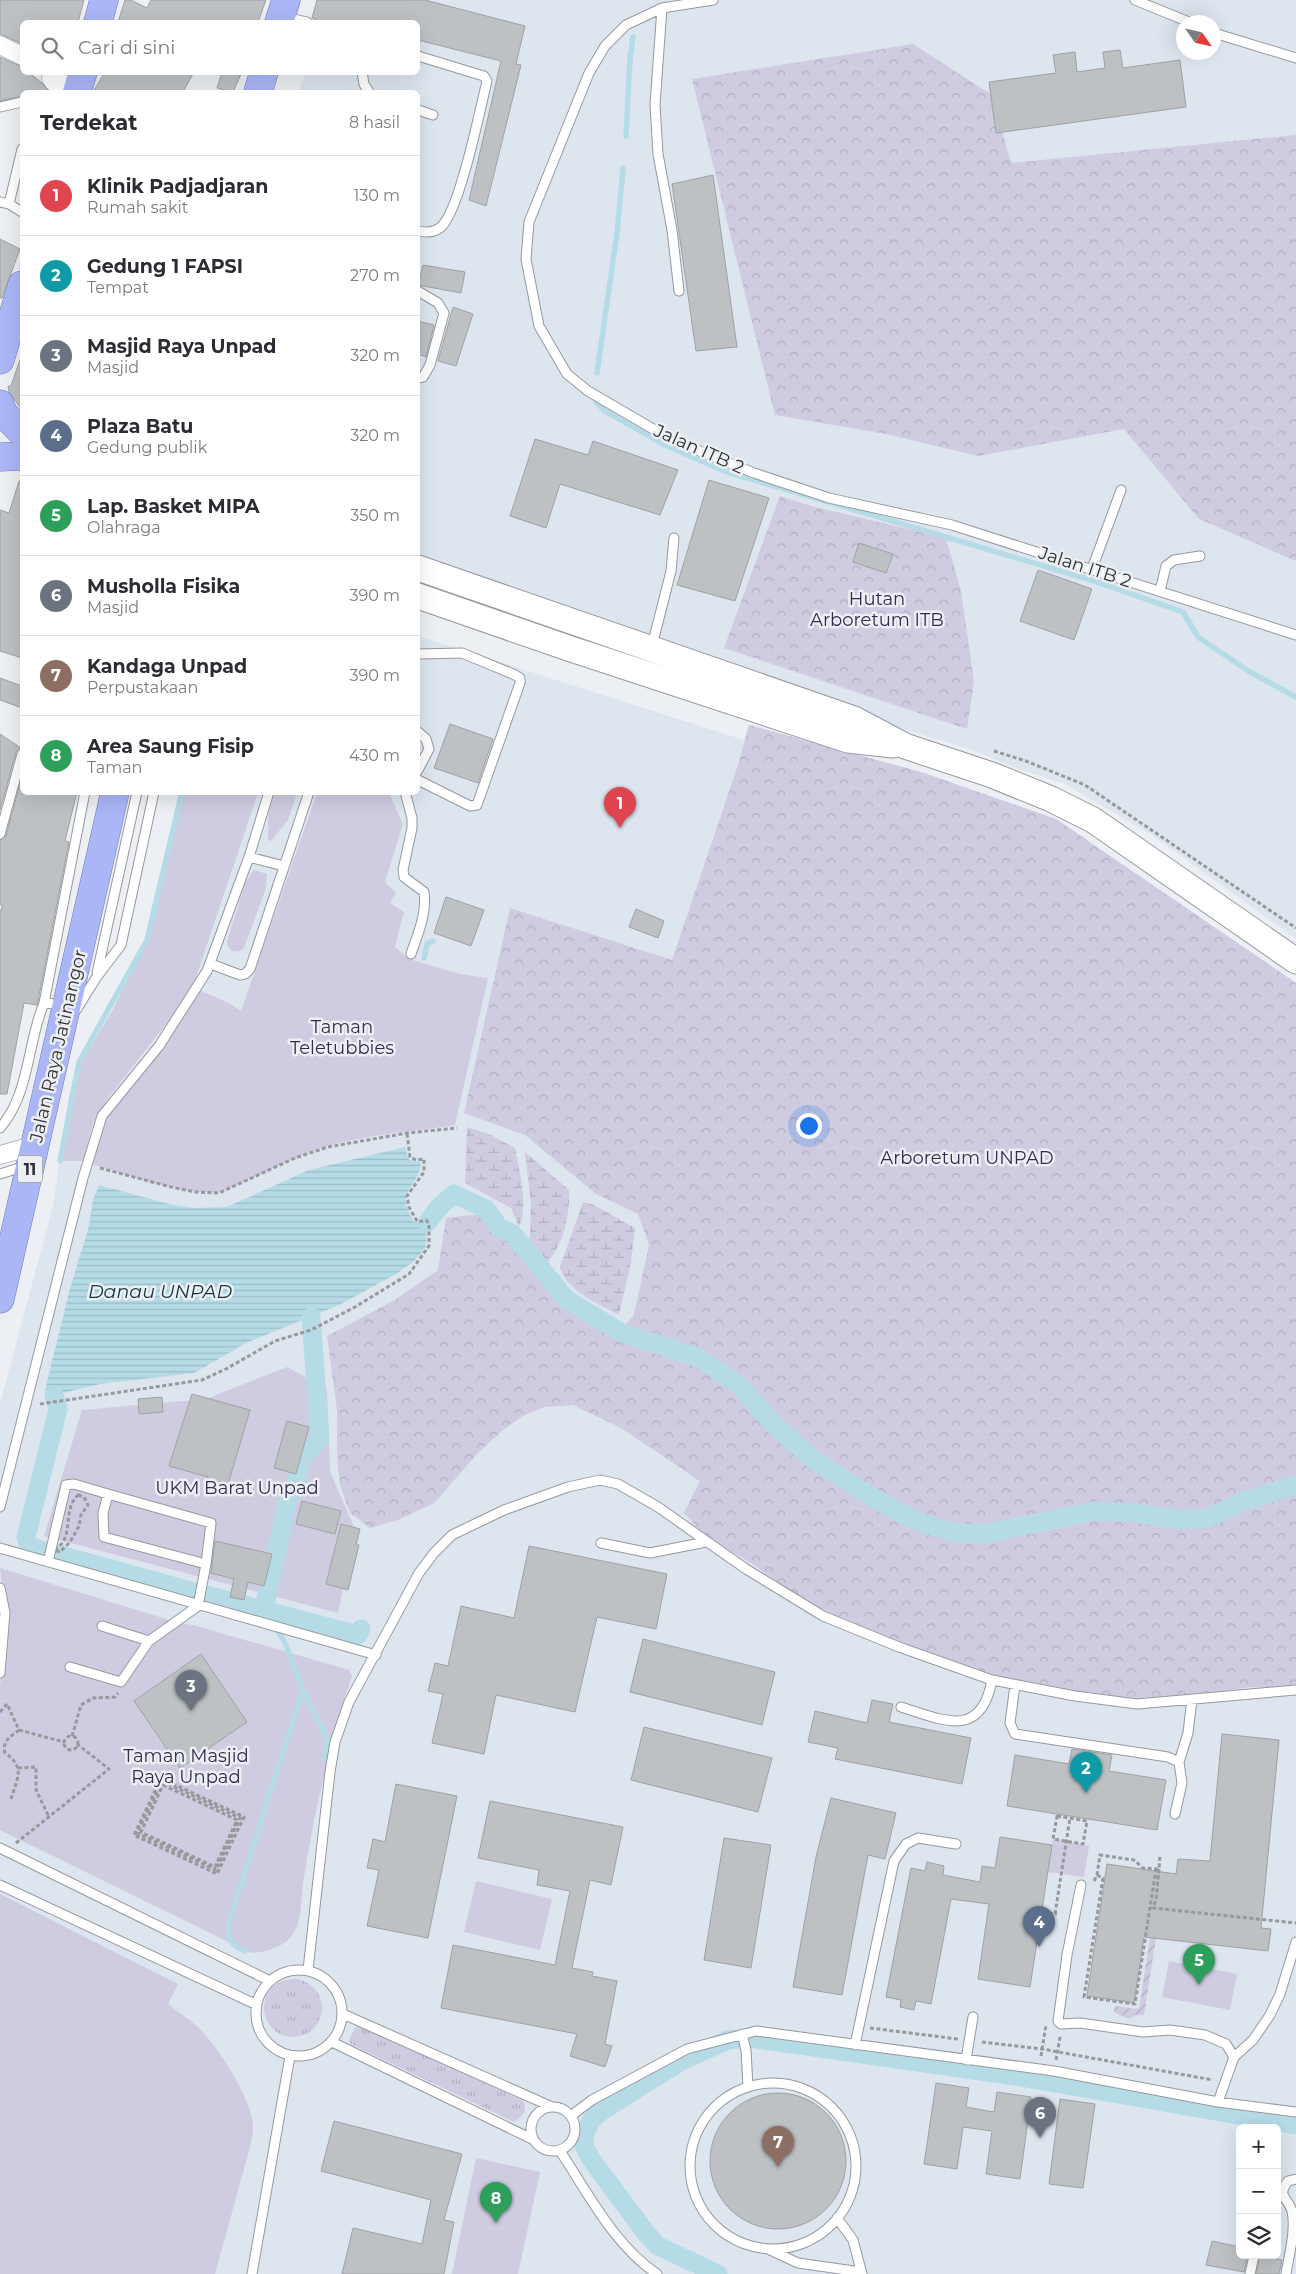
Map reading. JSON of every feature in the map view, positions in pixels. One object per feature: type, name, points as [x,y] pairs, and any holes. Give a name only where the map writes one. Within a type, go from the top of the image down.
[{"type":"highway","points":[[99,20],[104,0]]},
{"type":"highway","points":[[259,90],[263,75]]},
{"type":"highway","points":[[0,360],[20,294]]},
{"type":"highway","points":[[0,404],[3,413],[20,430]]},
{"type":"highway","points":[[0,457],[20,456]]},
{"type":"highway","name":"Jalan Raya Jatinangor","points":[[0,1299],[58,1039],[55,1004],[114,795]]},
{"type":"main road","points":[[420,569],[854,718],[905,746],[992,775],[1051,799],[1093,820],[1296,961]]},
{"type":"main road","points":[[420,597],[571,649],[848,740],[905,746]]},
{"type":"street","points":[[0,45],[20,55]]},
{"type":"street","points":[[52,75],[54,82],[80,82]]},
{"type":"street","points":[[0,1155],[33,1155]]},
{"type":"lane","name":"Jalan ITB 2","points":[[713,0],[662,8],[626,25],[605,46],[589,73],[529,222],[526,259],[539,326],[567,374],[588,391],[672,440],[754,474],[808,493],[952,525],[1296,635]]},
{"type":"lane","points":[[1135,0],[1176,17]]},
{"type":"lane","points":[[662,8],[655,105],[657,144],[672,230],[679,291]]},
{"type":"lane","points":[[282,13],[301,20]]},
{"type":"lane","points":[[1221,35],[1296,58]]},
{"type":"lane","points":[[420,57],[484,76],[487,81],[463,176],[448,218],[434,231],[427,233],[420,231]]},
{"type":"lane","points":[[362,75],[364,84],[368,90]]},
{"type":"lane","points":[[57,90],[80,82]]},
{"type":"lane","points":[[0,107],[20,102]]},
{"type":"lane","points":[[420,111],[433,115]]},
{"type":"lane","points":[[20,155],[5,203],[20,211]]},
{"type":"lane","points":[[420,292],[438,303],[444,313],[430,365],[420,378]]},
{"type":"lane","points":[[1092,569],[1121,490]]},
{"type":"lane","points":[[651,649],[671,571],[674,538]]},
{"type":"lane","points":[[1160,591],[1166,566],[1174,560],[1200,556]]},
{"type":"lane","points":[[420,654],[462,653],[520,678],[520,683],[477,805],[470,806],[420,781]]},
{"type":"lane","points":[[420,734],[426,739],[429,749],[420,766]]},
{"type":"lane","points":[[0,834],[20,761]]},
{"type":"lane","points":[[0,1128],[11,1115],[55,1004],[86,795]]},
{"type":"lane","points":[[96,978],[108,934],[137,795]]},
{"type":"lane","points":[[58,1039],[96,978],[120,945],[124,935],[153,795]]},
{"type":"lane","points":[[0,1507],[87,1164],[102,1116],[159,1046],[188,1004],[210,964],[249,857],[268,795]]},
{"type":"lane","points":[[210,964],[240,975],[245,974],[250,969],[308,795]]},
{"type":"lane","points":[[406,795],[412,818],[412,828],[403,870],[404,877],[424,892],[426,904],[412,954]]},
{"type":"lane","points":[[249,857],[284,866]]},
{"type":"lane","points":[[0,1174],[33,1155]]},
{"type":"lane","points":[[308,1970],[335,1742],[349,1702],[364,1672],[376,1656],[419,1573],[434,1553],[452,1536],[504,1510],[568,1488],[600,1480],[618,1484],[823,1616],[891,1644],[992,1680],[1075,1696],[1137,1704],[1296,1690]]},
{"type":"lane","points":[[48,1562],[66,1485],[74,1484],[211,1522],[198,1606],[149,1641],[121,1682],[70,1667]]},
{"type":"lane","points":[[108,1494],[103,1513],[104,1536],[206,1564]]},
{"type":"lane","points":[[601,1543],[650,1553],[706,1542]]},
{"type":"lane","points":[[0,1548],[376,1656]]},
{"type":"lane","points":[[0,1588],[5,1613],[0,1673]]},
{"type":"lane","points":[[102,1626],[149,1641]]},
{"type":"lane","points":[[901,1706],[948,1722],[971,1718],[984,1708],[992,1680]]},
{"type":"lane","points":[[1014,1685],[1010,1723],[1015,1734],[1168,1757],[1179,1762]]},
{"type":"lane","points":[[1175,1814],[1182,1783],[1179,1762],[1188,1734],[1192,1699]]},
{"type":"lane","points":[[855,2045],[894,1861],[906,1844],[918,1838],[956,1844]]},
{"type":"lane","points":[[3,1849],[270,1981]]},
{"type":"lane","points":[[0,1885],[256,2005]]},
{"type":"lane","points":[[1081,1885],[1067,1955],[1058,2021],[1061,2024],[1080,2023],[1143,2032],[1170,2030],[1205,2035],[1226,2044],[1234,2058]]},
{"type":"lane","points":[[1218,2102],[1234,2058],[1253,2040],[1270,2015],[1280,1994],[1296,1942]]},
{"type":"lane","points":[[308,1970],[320,1974],[330,1981],[337,1990],[342,2002],[343,2014],[340,2029],[332,2042],[320,2052],[305,2056],[290,2056],[277,2051],[267,2042],[260,2031],[256,2018],[256,2005],[264,1988],[270,1981],[288,1971],[308,1970]]},
{"type":"lane","points":[[343,2014],[550,2106],[562,2108],[572,2115],[576,2125],[575,2136],[569,2145],[560,2151],[540,2148],[531,2132],[535,2115],[542,2109],[550,2106]]},
{"type":"lane","points":[[966,2060],[973,2017]]},
{"type":"lane","points":[[572,2115],[600,2096],[687,2049],[756,2031],[1054,2071],[1218,2102],[1296,2112]]},
{"type":"lane","points":[[742,2034],[746,2050],[748,2087]]},
{"type":"lane","points":[[332,2042],[534,2140]]},
{"type":"lane","points":[[252,2274],[290,2056]]},
{"type":"lane","points":[[770,2250],[790,2248],[808,2242],[825,2232],[837,2218],[856,2174],[855,2151],[848,2128],[835,2109],[816,2094],[795,2085],[772,2083],[748,2087],[727,2097],[710,2112],[698,2132],[691,2154],[691,2178],[697,2200],[709,2220],[726,2236],[747,2246],[770,2250],[798,2263],[862,2273],[853,2240],[837,2218]]},
{"type":"lane","points":[[560,2151],[621,2241],[648,2268],[657,2274]]},
{"type":"lane","points":[[1286,2274],[1293,2234],[1292,2212],[1282,2197],[1283,2187],[1288,2180],[1296,2179]]},
{"type":"lane","points":[[1250,2274],[1253,2259]]},
{"type":"path","points":[[87,1164],[171,1188],[219,1193],[312,1152],[361,1140],[457,1128]]},
{"type":"path","points":[[26,1406],[202,1380],[226,1369],[275,1341],[311,1330],[355,1307],[409,1274],[429,1246],[428,1222],[417,1221],[407,1200],[407,1196],[424,1172],[424,1160],[416,1160],[410,1157],[407,1133]]},
{"type":"path","points":[[64,1742],[68,1737],[72,1736],[81,1705],[93,1698],[115,1697],[119,1692],[121,1682]]},
{"type":"path","points":[[0,1712],[8,1704],[19,1730]]},
{"type":"path","points":[[19,1730],[64,1742],[65,1746],[74,1749],[77,1744],[76,1738],[72,1736]]},
{"type":"path","points":[[11,1799],[18,1776],[18,1768],[15,1760],[5,1753],[4,1747],[8,1738],[19,1730]]},
{"type":"path","points":[[3,1849],[49,1817],[109,1769],[77,1744]]},
{"type":"path","points":[[18,1768],[36,1768],[36,1790],[49,1817]]},
{"type":"path","points":[[162,1783],[240,1818],[215,1868],[139,1832],[162,1783]]},
{"type":"path","points":[[1057,1816],[1070,1818],[1087,1821],[1083,1844],[1053,1840],[1057,1816]]},
{"type":"path","points":[[1055,1914],[1070,1818]]},
{"type":"path","points":[[1097,1875],[1103,1878],[1084,1997],[1135,2004],[1157,1869],[1156,1900],[1153,1908],[1296,1924]]},
{"type":"path","points":[[1042,1912],[1065,1916]]},
{"type":"path","points":[[1079,1987],[1086,1988]]},
{"type":"path","points":[[859,2026],[1058,2052],[1225,2082]]},
{"type":"path","points":[[1058,2052],[1059,2041]]},
{"type":"shaded area","points":[[325,0],[1296,0],[1296,939],[1152,835],[1063,783],[1021,770],[972,750],[870,719],[420,559],[420,90],[300,90],[304,75],[420,75],[420,20],[320,20]]},
{"type":"shaded area","points":[[420,637],[744,740],[749,725],[924,773],[1056,819],[1296,983],[1296,2274],[0,2274],[0,1404],[53,1206],[69,1097],[80,1065],[113,1009],[147,940],[182,795],[420,795]]},
{"type":"green space","points":[[913,44],[992,95],[1011,163],[1296,135],[1296,561],[1199,519],[1124,429],[978,456],[886,434],[775,415],[692,79]]},
{"type":"green space","name":"Hutan Arboretum ITB","points":[[780,496],[811,506],[946,538],[961,591],[974,681],[967,729],[724,648]]},
{"type":"green space","name":"Arboretum UNPAD","points":[[749,725],[924,773],[1056,819],[1296,983],[1296,1687],[1251,1687],[1204,1694],[1138,1700],[1071,1692],[1009,1680],[873,1632],[826,1611],[786,1588],[748,1561],[707,1538],[684,1513],[700,1481],[621,1428],[573,1405],[545,1407],[523,1416],[503,1430],[479,1452],[434,1503],[398,1520],[370,1528],[350,1513],[340,1485],[337,1454],[337,1410],[327,1336],[395,1300],[438,1270],[446,1218],[480,1214],[568,1298],[622,1328],[634,1315],[649,1245],[638,1214],[596,1194],[525,1135],[464,1113],[510,908],[672,960],[738,765]]},
{"type":"green space","points":[[182,795],[257,795],[195,980],[177,1010],[108,1098],[93,1123],[83,1161],[59,1161],[69,1097],[80,1065],[113,1009],[147,940]]},
{"type":"green space","points":[[274,795],[296,795],[288,820],[271,841],[268,840],[268,815]]},
{"type":"green space","name":"Taman Teletubbies","points":[[316,795],[390,795],[403,824],[385,882],[396,893],[390,903],[404,912],[395,947],[409,959],[460,974],[488,978],[455,1125],[373,1136],[325,1147],[219,1192],[204,1192],[171,1187],[90,1164],[106,1116],[199,990],[227,1002],[241,1011]]},
{"type":"green space","points":[[254,870],[267,874],[266,888],[244,948],[233,951],[227,945],[227,941],[246,881]]},
{"type":"green space","points":[[467,1127],[491,1135],[515,1148],[523,1198],[522,1218],[519,1227],[511,1208],[465,1183]]},
{"type":"green space","points":[[525,1152],[569,1190],[567,1219],[562,1238],[547,1263],[530,1244],[531,1204]]},
{"type":"green space","points":[[583,1202],[592,1204],[635,1228],[631,1262],[619,1315],[576,1290],[563,1276],[560,1267]]},
{"type":"green space","name":"UKM Barat Unpad","points":[[287,1367],[327,1389],[330,1472],[355,1529],[338,1613],[44,1536],[82,1410],[206,1399]]},
{"type":"green space","name":"Taman Masjid Raya Unpad","points":[[0,1568],[179,1623],[193,1625],[349,1670],[352,1676],[323,1778],[312,1831],[299,1919],[290,1938],[276,1947],[265,1951],[249,1952],[0,1830],[0,1685],[4,1658]]},
{"type":"green space","points":[[1053,1839],[1089,1846],[1084,1877],[1048,1872]]},
{"type":"green space","points":[[476,1881],[552,1899],[540,1950],[464,1932]]},
{"type":"green space","points":[[0,1894],[178,1984],[168,2004],[207,2036],[241,2089],[252,2117],[253,2130],[215,2274],[0,2274]]},
{"type":"green space","points":[[1154,1912],[1156,1938],[1144,2015],[1135,2015],[1129,2019],[1114,2012],[1115,2006],[1139,2009]]},
{"type":"green space","points":[[1169,1961],[1237,1974],[1230,2010],[1162,1997]]},
{"type":"green space","points":[[293,1979],[304,1981],[317,1992],[322,2008],[320,2019],[309,2032],[293,2037],[282,2035],[269,2024],[264,2008],[266,1997],[277,1984]]},
{"type":"green space","points":[[359,2025],[522,2100],[525,2106],[524,2112],[516,2121],[512,2121],[351,2044],[349,2040],[355,2028]]},
{"type":"green space","points":[[476,2158],[540,2172],[518,2274],[452,2274]]},
{"type":"water","name":"Danau UNPAD","points":[[405,1147],[409,1160],[421,1162],[416,1178],[409,1189],[406,1201],[413,1221],[420,1224],[427,1223],[426,1246],[413,1262],[396,1274],[341,1304],[246,1343],[194,1373],[100,1384],[54,1395],[45,1390],[70,1288],[88,1230],[93,1200],[99,1185],[169,1204],[194,1208],[227,1207],[309,1170]]},
{"type":"building","points":[[0,0],[84,0],[79,20],[20,20],[20,43],[0,34]]},
{"type":"building","points":[[125,0],[131,0],[147,8],[151,0],[266,0],[259,20],[119,20]]},
{"type":"building","points":[[317,0],[425,0],[525,26],[516,64],[521,65],[486,206],[469,200],[501,61],[420,41],[420,20],[316,20],[312,18]]},
{"type":"building","points":[[1120,50],[1123,68],[1180,60],[1186,107],[996,133],[989,82],[1056,73],[1053,55],[1075,52],[1077,72],[1105,68],[1103,52]]},
{"type":"building","points":[[0,57],[20,66],[20,75],[32,75],[48,90],[20,90],[20,96],[0,101]]},
{"type":"building","points":[[103,75],[192,75],[184,90],[94,90]]},
{"type":"building","points":[[221,75],[241,75],[234,90],[217,88]]},
{"type":"building","points":[[713,175],[737,347],[696,351],[672,184]]},
{"type":"building","points":[[0,239],[20,249],[2,298],[0,298]]},
{"type":"building","points":[[423,265],[465,272],[461,293],[420,285]]},
{"type":"building","points":[[453,307],[473,314],[456,366],[438,361]]},
{"type":"building","points":[[420,322],[434,325],[426,357],[420,355]]},
{"type":"building","points":[[20,360],[20,407],[9,392],[8,386],[11,386]]},
{"type":"building","points":[[535,439],[588,455],[593,441],[678,470],[660,515],[560,484],[546,528],[510,516]]},
{"type":"building","points":[[709,480],[769,498],[735,601],[677,585]]},
{"type":"building","points":[[20,481],[20,657],[0,651],[0,510],[9,513]]},
{"type":"building","points":[[859,543],[893,554],[886,573],[853,562]]},
{"type":"building","points":[[1038,570],[1092,589],[1074,640],[1020,621]]},
{"type":"building","points":[[0,678],[20,685],[20,707],[0,700]]},
{"type":"building","points":[[450,724],[493,739],[478,783],[434,768]]},
{"type":"building","points":[[0,734],[20,749],[16,752],[0,810]]},
{"type":"building","points":[[20,784],[20,795],[76,795],[65,841],[69,842],[37,1005],[24,1003],[7,1094],[0,1094],[0,914],[2,906],[0,904],[0,840],[6,836]]},
{"type":"building","points":[[446,897],[484,910],[471,946],[434,933]]},
{"type":"building","points":[[636,909],[664,921],[658,938],[629,927]]},
{"type":"building","points":[[192,1394],[250,1410],[225,1494],[205,1488],[208,1477],[169,1466]]},
{"type":"building","points":[[162,1397],[163,1412],[139,1414],[138,1399]]},
{"type":"building","points":[[287,1421],[309,1427],[296,1474],[274,1468]]},
{"type":"building","points":[[302,1501],[341,1511],[335,1534],[296,1524]]},
{"type":"building","points":[[341,1524],[360,1529],[356,1545],[359,1545],[348,1590],[326,1584]]},
{"type":"building","points":[[215,1541],[272,1554],[264,1586],[248,1582],[244,1600],[230,1597],[234,1579],[211,1573]]},
{"type":"building","points":[[529,1546],[667,1574],[656,1629],[597,1617],[575,1712],[496,1695],[484,1754],[432,1743],[443,1694],[428,1691],[435,1663],[448,1666],[461,1606],[514,1618]]},
{"type":"building","points":[[643,1639],[775,1672],[762,1725],[630,1692]]},
{"type":"building","points":[[201,1654],[247,1722],[180,1768],[134,1701]]},
{"type":"building","points":[[872,1700],[893,1704],[889,1722],[971,1738],[962,1784],[835,1759],[838,1748],[808,1742],[815,1711],[867,1723]]},
{"type":"building","points":[[644,1727],[772,1758],[758,1812],[631,1780]]},
{"type":"building","points":[[1222,1734],[1279,1740],[1261,1928],[1271,1929],[1268,1951],[1144,1937],[1134,2003],[1087,1996],[1107,1864],[1176,1874],[1178,1859],[1210,1861]]},
{"type":"building","points":[[1072,1749],[1112,1755],[1109,1771],[1166,1780],[1157,1830],[1007,1806],[1015,1755],[1069,1764]]},
{"type":"building","points":[[396,1784],[457,1796],[428,1938],[367,1926],[379,1870],[367,1868],[373,1839],[385,1842]]},
{"type":"building","points":[[831,1798],[896,1813],[885,1859],[868,1855],[842,1995],[793,1987],[816,1857]]},
{"type":"building","points":[[490,1801],[623,1827],[611,1885],[590,1880],[572,1968],[593,1972],[592,1976],[617,1981],[605,2044],[612,2046],[605,2067],[570,2056],[577,2034],[441,2008],[453,1945],[555,1965],[570,1891],[537,1885],[539,1870],[478,1858]]},
{"type":"building","points":[[1000,1837],[1052,1845],[1030,1987],[978,1979],[989,1904],[951,1899],[931,2004],[916,2001],[914,2010],[900,2007],[901,2000],[886,1997],[911,1868],[925,1871],[927,1862],[944,1866],[943,1875],[980,1882],[982,1866],[995,1868]]},
{"type":"building","points":[[724,1838],[771,1845],[751,1968],[704,1960]]},
{"type":"building","points":[[936,2083],[969,2088],[966,2107],[994,2112],[997,2092],[1031,2097],[1020,2179],[986,2174],[992,2131],[963,2127],[957,2169],[924,2164]]},
{"type":"building","points":[[778,2093],[804,2098],[816,2104],[826,2113],[835,2123],[841,2135],[846,2161],[841,2187],[835,2199],[826,2209],[816,2218],[804,2224],[778,2229],[752,2224],[740,2218],[730,2209],[721,2199],[715,2187],[710,2161],[715,2135],[721,2123],[730,2113],[740,2104],[752,2098]]},
{"type":"building","points":[[1060,2099],[1095,2104],[1083,2188],[1049,2184]]},
{"type":"building","points":[[334,2121],[462,2154],[444,2220],[454,2222],[444,2274],[342,2274],[353,2228],[422,2244],[431,2200],[321,2171]]},
{"type":"building","points":[[1212,2241],[1236,2246],[1236,2259],[1247,2259],[1244,2272],[1206,2265]]},
{"type":"building","points":[[1259,2259],[1282,2260],[1279,2274],[1256,2274]]},
{"type":"waterway","points":[[626,136],[630,58],[633,37]]},
{"type":"waterway","points":[[597,373],[617,233],[623,168]]},
{"type":"waterway","points":[[596,402],[605,411],[665,445],[727,472],[1091,580],[1183,612],[1198,637],[1250,672],[1296,697]]},
{"type":"waterway","points":[[60,1161],[79,1062],[147,940],[181,795]]},
{"type":"waterway","points":[[424,958],[427,944],[433,941]]},
{"type":"waterway","points":[[427,1223],[440,1206],[454,1194],[486,1209],[499,1227],[513,1234],[566,1299],[622,1333],[699,1358],[740,1386],[775,1426],[814,1460],[870,1496],[914,1520],[951,1532],[983,1534],[1096,1511],[1136,1513],[1179,1520],[1209,1518],[1241,1502],[1296,1485]]},
{"type":"waterway","points":[[264,1609],[290,1490],[295,1488],[301,1459],[320,1439],[311,1317]]},
{"type":"waterway","points":[[43,1551],[29,1546],[26,1537],[58,1409],[54,1395]]},
{"type":"waterway","points":[[56,1554],[194,1592]]},
{"type":"waterway","points":[[206,1595],[358,1635],[361,1629]]},
{"type":"waterway","points":[[245,1951],[237,1947],[229,1938],[228,1925],[303,1690],[285,1643],[264,1609]]},
{"type":"waterway","points":[[303,1690],[328,1740],[324,1759]]},
{"type":"waterway","points":[[718,2274],[658,2246],[646,2233],[591,2159],[584,2146],[584,2135],[592,2119],[600,2112],[683,2060],[728,2040],[750,2038],[1015,2076],[1296,2125]]},
{"type":"place","name":"Klinik Padjadjaran","points":[[620,828]]},
{"type":"place","name":"Masjid Raya Unpad","points":[[191,1711]]},
{"type":"place","name":"Gedung 1 FAPSI","points":[[1086,1793]]},
{"type":"place","name":"Plaza Batu","points":[[1039,1947]]},
{"type":"place","name":"Lap. Basket MIPA","points":[[1199,1985]]},
{"type":"place","name":"Musholla Fisika","points":[[1040,2138]]},
{"type":"place","name":"Kandaga Unpad","points":[[778,2167]]},
{"type":"place","name":"Area Saung Fisip","points":[[496,2223]]}]
